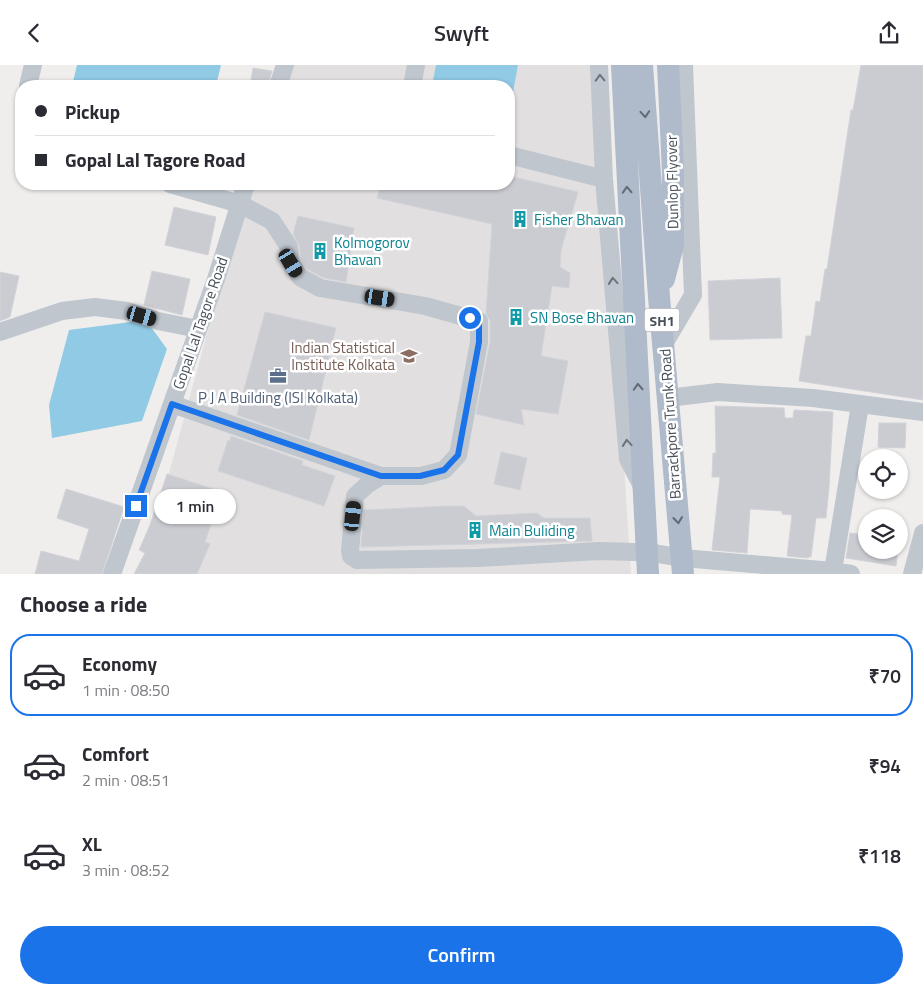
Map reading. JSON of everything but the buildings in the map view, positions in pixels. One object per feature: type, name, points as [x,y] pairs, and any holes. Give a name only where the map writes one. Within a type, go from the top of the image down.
[{"type":"main road","name":"Barrackpore Trunk Road","points":[[622,65],[647,563]]},
{"type":"main road","name":"Barrackpore Trunk Road","points":[[642,65],[659,297],[683,566]]},
{"type":"main road","name":"Dunlop Flyover","points":[[659,297],[673,245],[673,173],[668,65]]},
{"type":"street","points":[[29,80],[33,65]]},
{"type":"street","points":[[280,80],[285,65]]},
{"type":"street","points":[[413,80],[416,65]]},
{"type":"street","points":[[599,65],[604,179],[628,459],[643,488]]},
{"type":"street","points":[[664,344],[693,295],[684,65]]},
{"type":"street","points":[[515,157],[604,179]]},
{"type":"street","points":[[172,404],[381,476],[420,476],[444,470],[458,455],[479,342],[479,321],[425,305],[320,288],[300,277],[291,263],[289,247],[272,221],[240,204],[191,190]]},
{"type":"street","name":"Gopal Lal Tagore Road","points":[[112,574],[198,329],[244,190]]},
{"type":"street","points":[[0,332],[62,311],[95,307],[127,311],[158,321],[198,329]]},
{"type":"street","points":[[668,399],[718,392],[813,398],[923,412]]},
{"type":"street","points":[[833,571],[860,405]]},
{"type":"street","points":[[381,476],[355,495],[350,551],[351,556],[357,560],[478,558],[599,551],[647,563],[833,571],[852,574]]},
{"type":"street","points":[[912,574],[923,533]]},
{"type":"shaded area","name":"Indian Statistical Institute Kolkata","points":[[281,65],[598,65],[631,574],[180,574],[154,528],[246,190],[515,190],[515,80],[277,80]]},
{"type":"water","points":[[77,65],[221,65],[217,80],[73,80]]},
{"type":"water","points":[[436,65],[518,65],[515,81],[433,80]]},
{"type":"water","points":[[146,320],[167,349],[142,421],[52,438],[49,405],[69,330]]},
{"type":"place","name":"Fisher Bhavan","points":[[520,219]]},
{"type":"place","name":"Kolmogorov Bhavan","points":[[320,251]]},
{"type":"place","name":"SN Bose Bhavan","points":[[516,317]]},
{"type":"place","name":"Indian Statistical Institute Kolkata","points":[[409,356]]},
{"type":"place","name":"P J A Building (ISI Kolkata)","points":[[278,376]]},
{"type":"place","name":"Main Buliding","points":[[475,530]]},
{"type":"route","points":[[136,506],[172,404],[381,476],[420,476],[444,470],[458,455],[479,342],[479,321],[470,318]]}]
